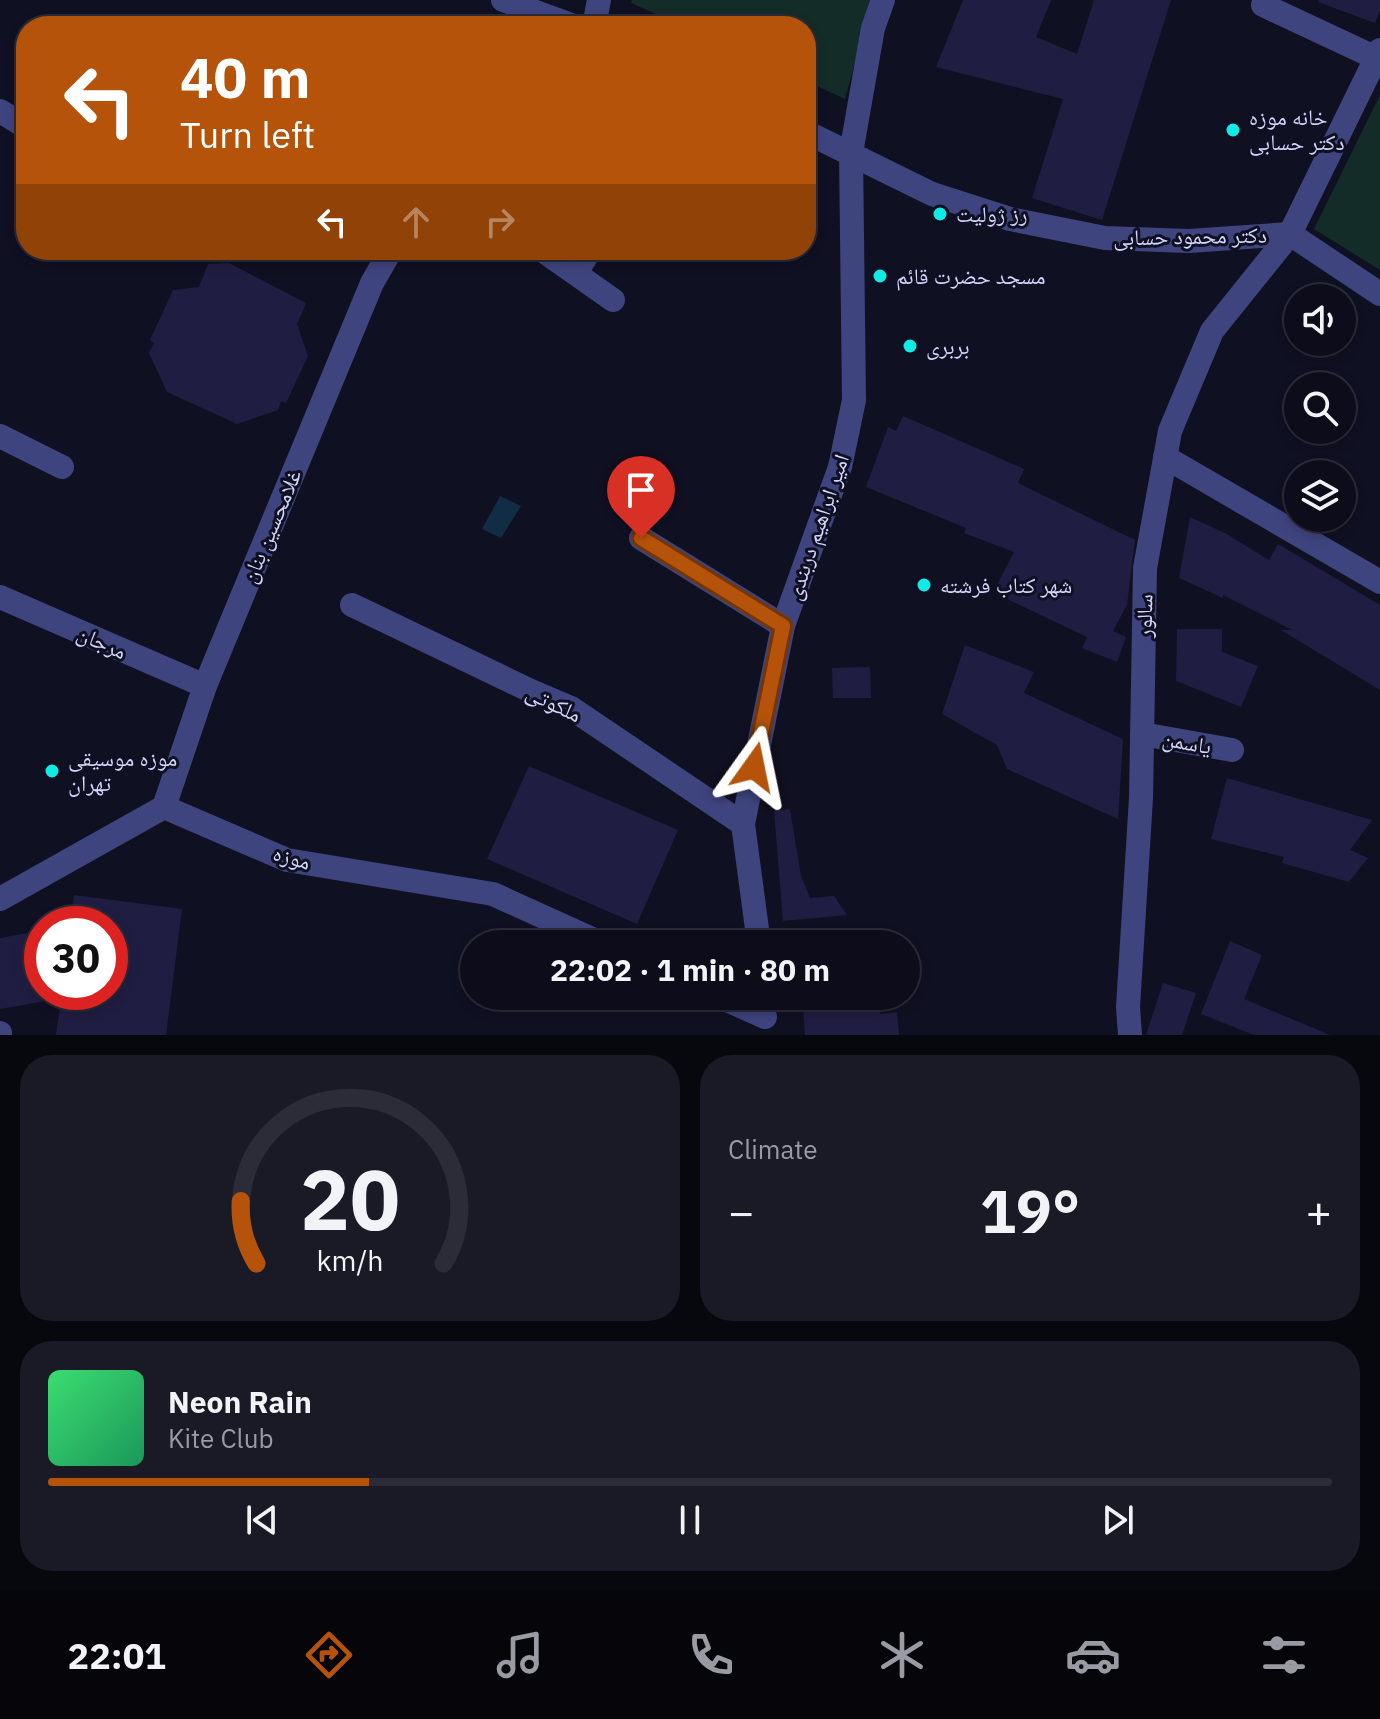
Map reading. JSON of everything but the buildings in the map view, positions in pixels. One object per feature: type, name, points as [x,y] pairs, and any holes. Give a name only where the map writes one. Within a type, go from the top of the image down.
[{"type":"street","points":[[503,0],[524,16]]},
{"type":"street","name":"امیر ابراهیم دربندی","points":[[757,930],[743,824],[783,626],[840,467],[854,400],[851,153],[873,28],[883,0]]},
{"type":"street","points":[[1263,5],[1378,54]]},
{"type":"street","name":"دکتر محمود حسابی","points":[[816,137],[932,194],[1010,219],[1105,238],[1189,241],[1290,234],[1378,54]]},
{"type":"street","points":[[1290,234],[1380,294]]},
{"type":"street","name":"سالور","points":[[1130,1035],[1128,1007],[1141,798],[1145,568],[1170,431],[1212,331],[1290,234]]},
{"type":"street","name":"غلامحسین بنان","points":[[164,807],[205,686],[372,283],[385,260]]},
{"type":"street","points":[[557,260],[613,300]]},
{"type":"street","points":[[576,273],[584,260]]},
{"type":"street","points":[[0,436],[62,467]]},
{"type":"street","points":[[1165,457],[1380,582]]},
{"type":"street","points":[[641,538],[783,626]]},
{"type":"street","name":"مرجان","points":[[0,597],[205,686]]},
{"type":"street","name":"ملکوتی","points":[[352,605],[571,708],[743,824]]},
{"type":"street","name":"یاسمن","points":[[1142,734],[1232,750]]},
{"type":"street","points":[[0,899],[164,807]]},
{"type":"street","name":"موزه","points":[[164,807],[287,860],[493,894],[572,930]]},
{"type":"green space","points":[[632,0],[872,0],[845,99],[816,86],[816,16],[660,16],[631,3]]},
{"type":"green space","points":[[1380,95],[1380,270],[1314,229]]},
{"type":"water","points":[[500,496],[521,506],[501,538],[482,529]]},
{"type":"place","name":"خانه موزه دکتر حسابی","points":[[1233,130]]},
{"type":"place","name":"رز ژولیت","points":[[940,214]]},
{"type":"place","name":"مسجد حضرت قائم","points":[[880,276]]},
{"type":"place","name":"بربری","points":[[910,346]]},
{"type":"place","name":"شهر کتاب فرشته","points":[[924,585]]},
{"type":"place","name":"موزه موسیقی تهران","points":[[52,771]]},
{"type":"route","points":[[641,538],[783,626],[754,767]]}]
